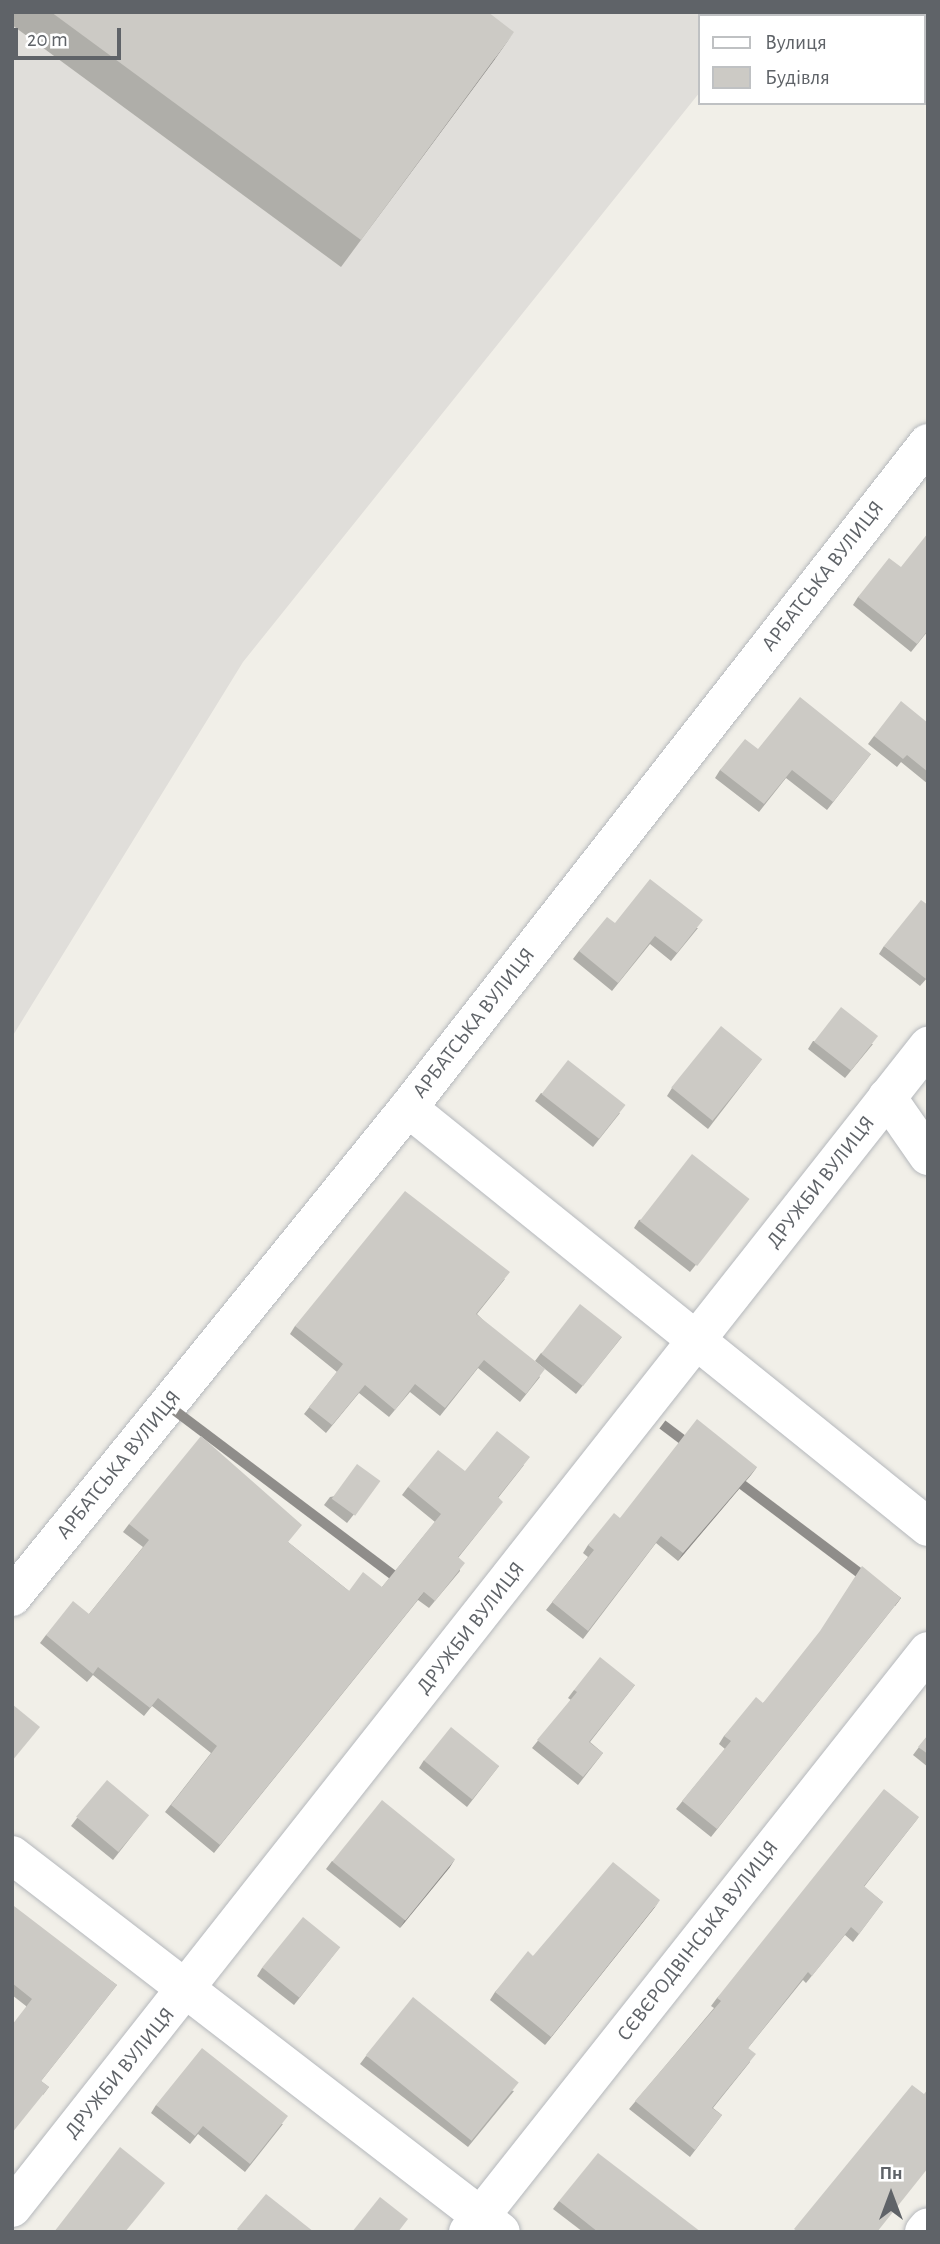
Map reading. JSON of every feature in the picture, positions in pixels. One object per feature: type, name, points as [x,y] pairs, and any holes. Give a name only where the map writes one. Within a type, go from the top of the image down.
[{"type":"street","name":"АРБАТСЬКА ВУЛИЦЯ","points":[[12,1597],[408,1108],[928,443]]},
{"type":"street","name":"ДРУЖБИ ВУЛИЦЯ","points":[[12,2208],[928,1046]]},
{"type":"street","points":[[887,1097],[928,1156]]},
{"type":"street","points":[[408,1108],[928,1527]]},
{"type":"street","name":"СЄВЄРОДВІНСЬКА ВУЛИЦЯ","points":[[483,2227],[928,1651]]},
{"type":"street","points":[[12,1855],[483,2227]]},
{"type":"street","points":[[924,2232],[928,2227]]},
{"type":"shaded area","points":[[12,12],[764,12],[698,14],[698,94],[243,662],[12,1037]]},
{"type":"building","points":[[51,12],[488,12],[514,32],[361,240]]},
{"type":"building","points":[[928,533],[928,630],[917,644],[858,597],[889,558],[901,567]]},
{"type":"building","points":[[800,697],[871,754],[833,802],[792,770],[764,804],[720,770],[745,739],[758,749]]},
{"type":"building","points":[[901,701],[928,723],[928,772],[907,755],[903,759],[874,736]]},
{"type":"building","points":[[650,879],[703,920],[677,953],[655,936],[618,983],[579,951],[607,917],[615,923]]},
{"type":"building","points":[[921,900],[928,905],[926,979],[884,946]]},
{"type":"building","points":[[841,1007],[878,1036],[851,1071],[814,1042]]},
{"type":"building","points":[[721,1026],[762,1059],[712,1121],[671,1087]]},
{"type":"building","points":[[568,1060],[626,1105],[599,1139],[542,1094]]},
{"type":"building","points":[[692,1154],[750,1199],[697,1266],[640,1221]]},
{"type":"building","points":[[405,1191],[510,1272],[476,1314],[545,1369],[526,1394],[484,1360],[445,1408],[415,1384],[395,1410],[365,1385],[332,1425],[309,1407],[343,1364],[295,1326]]},
{"type":"building","points":[[580,1304],[622,1337],[583,1386],[541,1354]]},
{"type":"building","points":[[697,1419],[757,1467],[683,1553],[661,1536],[588,1631],[552,1602],[594,1550],[588,1545],[614,1513],[620,1518]]},
{"type":"building","points":[[497,1431],[530,1457],[498,1497],[503,1502],[458,1557],[465,1563],[435,1601],[424,1592],[220,1845],[171,1805],[217,1746],[158,1698],[150,1708],[98,1667],[93,1674],[46,1635],[73,1601],[89,1614],[149,1540],[129,1524],[201,1436],[302,1525],[288,1542],[349,1591],[363,1572],[382,1587],[441,1514],[408,1487],[438,1450],[465,1471]]},
{"type":"building","points":[[357,1464],[380,1481],[355,1516],[332,1499]]},
{"type":"building","points":[[862,1566],[901,1598],[717,1829],[682,1801],[731,1741],[724,1736],[756,1697],[763,1703],[820,1631]]},
{"type":"building","points":[[600,1657],[635,1685],[589,1742],[603,1753],[583,1777],[537,1740],[577,1692],[574,1690]]},
{"type":"building","points":[[12,1704],[40,1727],[12,1761]]},
{"type":"building","points":[[451,1727],[499,1766],[472,1799],[424,1760]]},
{"type":"building","points":[[928,1735],[928,1754],[918,1747]]},
{"type":"building","points":[[107,1780],[149,1815],[118,1852],[76,1817]]},
{"type":"building","points":[[884,1789],[919,1817],[864,1886],[883,1902],[859,1934],[851,1927],[812,1976],[808,1972],[748,2048],[756,2054],[712,2108],[722,2115],[695,2150],[635,2101],[721,2001],[717,1998]]},
{"type":"building","points":[[382,1800],[455,1859],[405,1921],[332,1861]]},
{"type":"building","points":[[613,1862],[660,1900],[551,2037],[495,1992],[528,1951],[533,1956]]},
{"type":"building","points":[[14,1906],[117,1985],[41,2081],[49,2087],[12,2133],[12,2025],[32,1999],[12,1983]]},
{"type":"building","points":[[303,1917],[340,1947],[299,1998],[262,1968]]},
{"type":"building","points":[[413,1997],[519,2083],[471,2141],[366,2055]]},
{"type":"building","points":[[202,2048],[288,2116],[250,2164],[203,2126],[195,2136],[156,2105]]},
{"type":"building","points":[[912,2085],[924,2094],[928,2089],[928,2168],[877,2232],[798,2232],[794,2229]]},
{"type":"building","points":[[120,2147],[165,2183],[125,2232],[54,2232]]},
{"type":"building","points":[[598,2153],[701,2232],[598,2232],[559,2201]]},
{"type":"building","points":[[266,2194],[314,2232],[240,2232],[237,2229]]},
{"type":"building","points":[[380,2197],[408,2219],[398,2232],[352,2232]]}]
